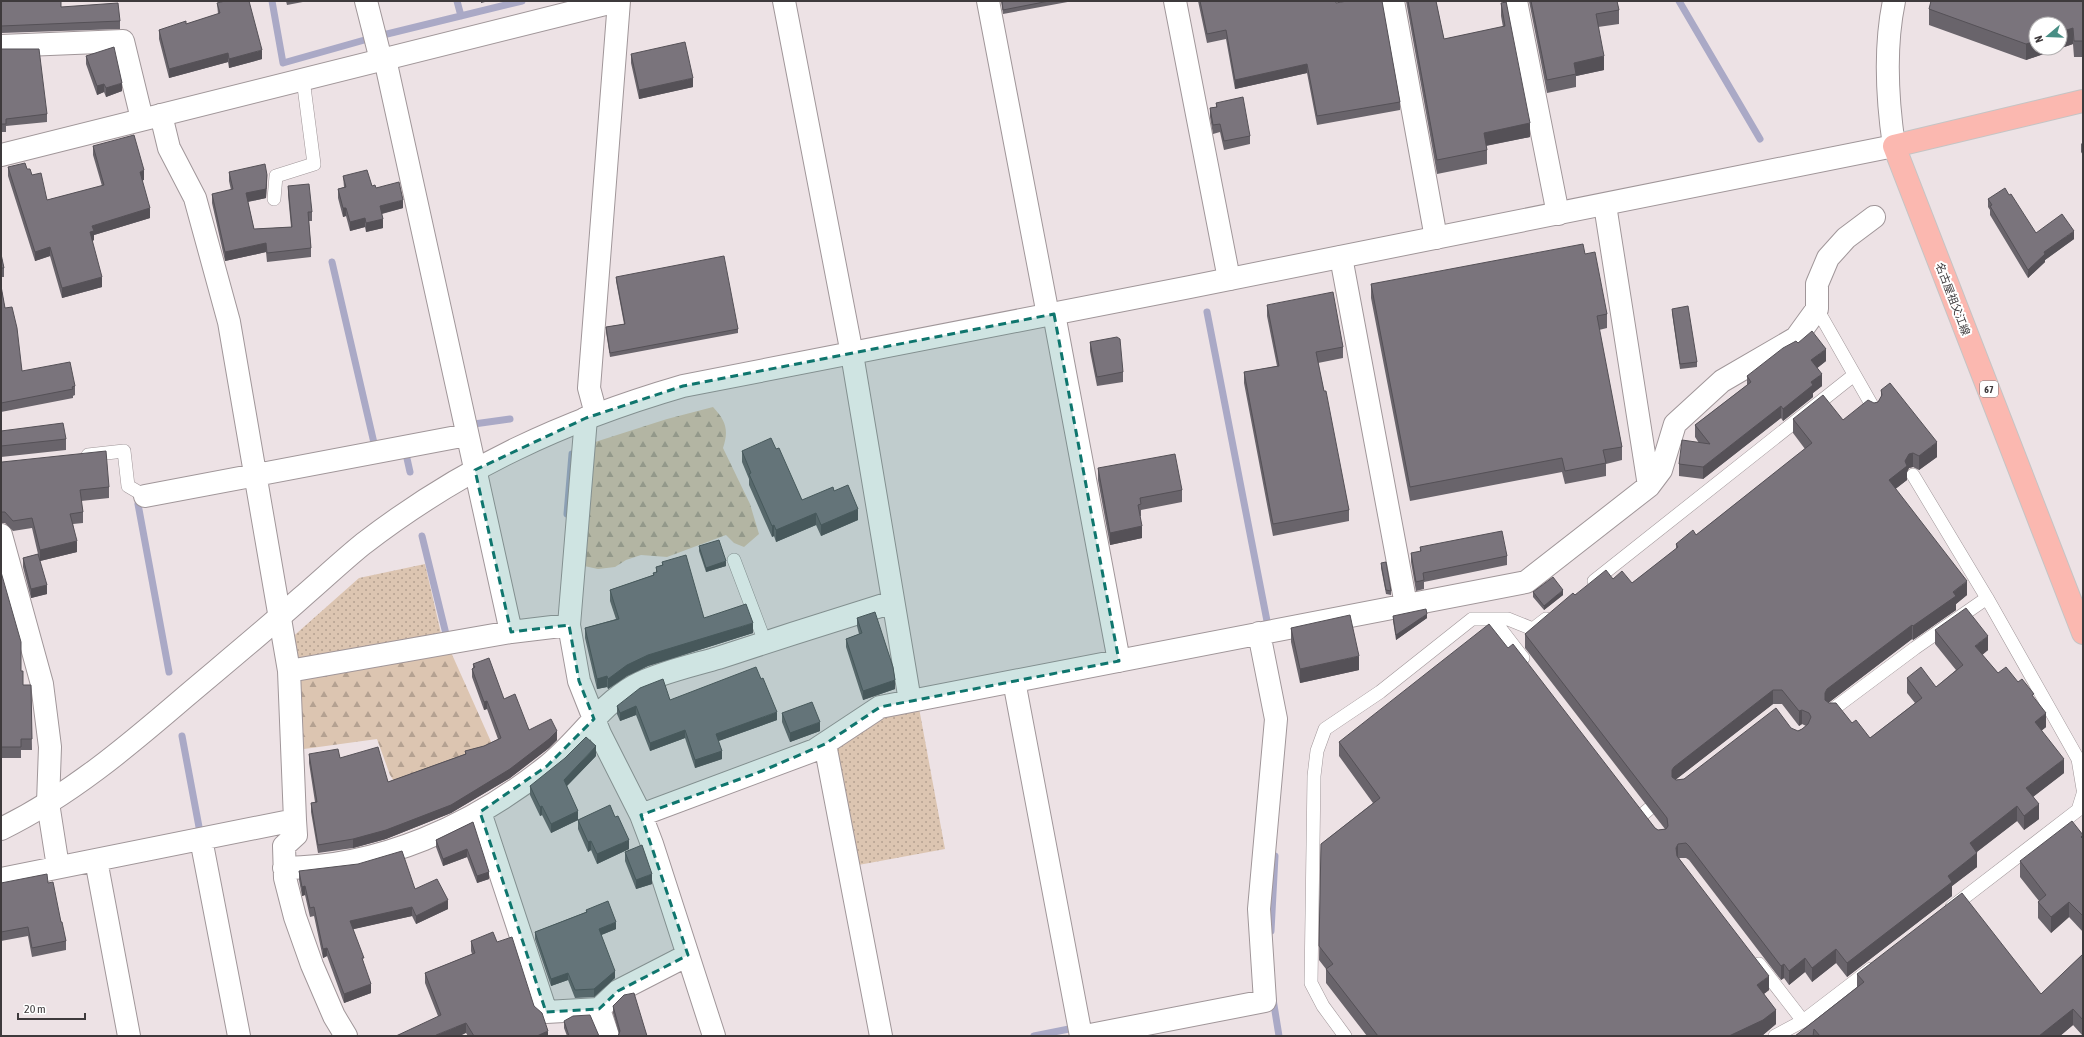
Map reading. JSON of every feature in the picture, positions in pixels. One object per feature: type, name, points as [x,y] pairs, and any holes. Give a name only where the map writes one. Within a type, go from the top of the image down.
[{"type":"main road","points":[[1894,146],[2083,101]]},
{"type":"main road","name":"名古屋祖父江線","points":[[1894,146],[2083,633]]},
{"type":"street","points":[[366,1],[383,60],[511,632]]},
{"type":"street","points":[[1,155],[618,1],[590,388],[591,416],[569,624],[579,681],[600,734],[641,815],[652,844],[714,1036]]},
{"type":"street","points":[[784,1],[852,354],[910,701]]},
{"type":"street","points":[[988,1],[1119,661]]},
{"type":"street","points":[[1175,1],[1229,280]]},
{"type":"street","points":[[1393,1],[1436,238]]},
{"type":"street","points":[[1516,1],[1558,214]]},
{"type":"street","points":[[1,829],[48,803],[104,763],[153,725],[362,545],[424,500],[495,458],[591,416],[628,402],[683,386],[1229,280],[1894,146],[1888,101],[1889,27],[1894,1]]},
{"type":"street","points":[[1,46],[123,41],[151,117],[195,198],[229,322],[289,671],[296,835],[284,846],[285,878],[295,917],[312,965],[334,1016],[346,1036]]},
{"type":"street","points":[[1605,205],[1649,486]]},
{"type":"street","points":[[641,815],[815,750],[880,707],[1526,582],[1649,486],[1662,470],[1675,424],[1722,381],[1796,338],[1817,308],[1817,284],[1828,258],[1846,238],[1874,217]]},
{"type":"street","points":[[1341,257],[1406,605]]},
{"type":"street","points":[[144,496],[467,435]]},
{"type":"street","points":[[1,535],[42,684],[50,747],[48,803],[58,867]]},
{"type":"street","points":[[284,868],[317,868],[365,859],[425,839],[468,820],[547,766],[594,719],[634,686],[893,602]]},
{"type":"street","points":[[289,671],[511,632],[569,624]]},
{"type":"street","points":[[1085,1036],[1157,1029],[1265,1001],[1259,909],[1276,719],[1260,634]]},
{"type":"street","points":[[1014,682],[1081,1036]]},
{"type":"street","points":[[825,744],[881,1036]]},
{"type":"street","points":[[480,812],[546,1012],[599,1009],[618,991],[688,955]]},
{"type":"street","points":[[1,879],[295,820]]},
{"type":"street","points":[[201,839],[239,1036]]},
{"type":"street","points":[[96,860],[129,1036]]},
{"type":"street","points":[[599,1009],[608,1036]]},
{"type":"lane","points":[[274,199],[276,176],[314,164],[303,80]]},
{"type":"lane","points":[[1817,308],[1874,409]]},
{"type":"lane","points":[[1582,590],[1854,375]]},
{"type":"lane","points":[[78,456],[124,451],[128,486],[144,496]]},
{"type":"lane","points":[[1913,475],[1987,598],[2078,759],[2083,789]]},
{"type":"lane","points":[[734,560],[766,642]]},
{"type":"lane","points":[[1832,710],[1914,648],[1987,598]]},
{"type":"lane","points":[[1345,1036],[1323,1006],[1311,983],[1314,776],[1317,751],[1325,729],[1344,714],[1380,692],[1472,619],[1508,619],[1533,629],[1558,610]]},
{"type":"lane","points":[[1493,619],[1532,669]]},
{"type":"lane","points":[[1941,915],[2078,810],[2083,794]]},
{"type":"lane","points":[[1634,802],[1646,812],[1652,826]]},
{"type":"lane","points":[[1750,952],[1803,1021]]},
{"type":"lane","points":[[1775,1036],[1803,1021],[1878,963]]},
{"type":"highlighted area","points":[[1054,314],[1119,661],[880,707],[825,744],[762,771],[641,815],[688,955],[618,991],[599,1009],[546,1012],[480,812],[547,766],[594,719],[579,681],[569,625],[511,632],[475,470],[586,418],[683,386]]},
{"type":"green space","points":[[713,407],[721,417],[725,426],[726,436],[723,448],[750,504],[759,534],[744,547],[734,543],[726,535],[667,557],[641,555],[626,560],[615,567],[598,569],[584,566],[592,443],[667,419]]},
{"type":"green space","points":[[425,564],[442,638],[293,664],[288,641],[359,578]]},
{"type":"green space","points":[[450,650],[492,744],[394,781],[390,775],[377,739],[304,749],[299,682],[304,677]]},
{"type":"green space","points":[[919,708],[945,849],[853,866],[831,753],[886,714]]},
{"type":"building","points":[[1,1],[61,1],[61,7],[118,3],[120,21],[1,26]]},
{"type":"building","points":[[225,1],[249,1],[262,50],[229,59],[228,53],[169,69],[159,30],[186,21],[186,24],[220,13],[217,3]]},
{"type":"building","points":[[1002,1],[1049,1],[1003,10]]},
{"type":"building","points":[[1200,1],[1336,1],[1336,3],[1347,1],[1382,1],[1400,102],[1317,116],[1307,64],[1235,80],[1226,30],[1207,34]]},
{"type":"building","points":[[1408,1],[1436,1],[1444,39],[1505,26],[1501,3],[1506,1],[1530,123],[1484,133],[1487,150],[1437,160]]},
{"type":"building","points":[[1531,1],[1617,1],[1619,10],[1596,14],[1604,56],[1574,63],[1576,74],[1547,80]]},
{"type":"building","points":[[1931,1],[2083,1],[2083,41],[2074,41],[2073,28],[2068,30],[2068,16],[2028,16],[2028,43],[2026,44],[1929,9]]},
{"type":"building","points":[[685,42],[693,78],[639,90],[631,54]]},
{"type":"building","points":[[114,47],[122,83],[106,88],[104,84],[97,86],[86,56]]},
{"type":"building","points":[[1,49],[39,49],[47,114],[6,119],[6,124],[1,124]]},
{"type":"building","points":[[1243,97],[1250,136],[1224,141],[1220,124],[1213,125],[1210,108],[1217,107],[1216,103]]},
{"type":"building","points":[[134,135],[144,170],[140,172],[150,208],[92,226],[94,231],[90,232],[102,277],[62,288],[50,247],[35,252],[8,167],[25,163],[27,169],[30,169],[32,175],[41,173],[47,200],[104,185],[93,146]]},
{"type":"building","points":[[265,164],[267,175],[266,189],[246,193],[254,229],[292,227],[288,186],[309,184],[312,212],[308,212],[311,248],[267,253],[266,243],[225,252],[212,194],[233,189],[229,172]]},
{"type":"building","points":[[367,170],[372,186],[375,185],[376,188],[399,182],[403,200],[380,206],[383,219],[366,223],[365,218],[350,222],[346,208],[343,208],[338,189],[346,187],[343,176]]},
{"type":"building","points":[[2005,188],[2009,195],[2011,194],[2036,233],[2062,214],[2074,231],[2044,252],[2045,254],[2028,270],[1990,206],[1992,205],[1988,199]]},
{"type":"building","points":[[1583,244],[1585,254],[1595,252],[1607,314],[1597,316],[1622,447],[1603,450],[1606,463],[1565,471],[1562,458],[1410,487],[1371,284]]},
{"type":"building","points":[[1,254],[4,268],[1,268]]},
{"type":"building","points":[[724,256],[738,329],[610,353],[606,327],[625,324],[616,277]]},
{"type":"building","points":[[1,286],[5,308],[12,307],[17,328],[22,371],[70,362],[75,386],[72,387],[73,389],[1,403]]},
{"type":"building","points":[[1333,292],[1343,347],[1316,352],[1324,391],[1326,391],[1349,510],[1273,524],[1244,372],[1279,366],[1267,305]]},
{"type":"building","points":[[1688,306],[1697,362],[1680,364],[1672,309]]},
{"type":"building","points":[[1812,331],[1826,349],[1811,360],[1822,374],[1811,382],[1813,385],[1783,409],[1781,406],[1703,467],[1679,464],[1682,440],[1710,444],[1695,425],[1751,382],[1747,376],[1783,348],[1796,341],[1798,343]]},
{"type":"building","points":[[1117,337],[1120,339],[1123,372],[1097,377],[1090,342]]},
{"type":"building","points":[[1890,383],[1937,442],[1919,456],[1913,453],[1909,454],[1905,461],[1907,466],[1889,480],[1967,581],[1953,592],[1956,596],[1913,626],[1912,625],[1827,689],[1825,693],[1825,700],[1829,703],[1836,703],[1852,723],[1856,720],[1870,738],[1922,698],[1907,678],[1921,667],[1936,687],[1963,665],[1935,630],[1966,608],[1988,636],[1975,646],[1998,673],[2006,667],[2018,682],[2022,679],[2034,694],[2032,695],[2046,713],[2035,722],[2064,759],[2026,788],[2039,804],[2024,816],[2017,806],[1970,843],[1977,853],[1948,876],[1952,882],[1847,963],[1836,949],[1812,968],[1805,958],[1789,971],[1784,964],[1781,966],[1689,846],[1686,843],[1678,844],[1676,848],[1677,856],[1769,976],[1757,985],[1776,1010],[1763,1020],[1729,1036],[1378,1036],[1326,969],[1333,964],[1319,946],[1321,844],[1380,798],[1339,742],[1489,624],[1508,648],[1513,644],[1655,828],[1658,830],[1666,829],[1668,826],[1667,818],[1525,634],[1573,593],[1575,595],[1606,570],[1613,579],[1622,571],[1632,583],[1678,547],[1676,544],[1693,530],[1696,535],[1812,443],[1793,419],[1823,395],[1843,420],[1868,400],[1874,403],[1878,402],[1882,395],[1881,390]],"holes":[[[1773,690],[1782,690],[1799,711],[1802,710],[1809,713],[1811,717],[1808,724],[1802,729],[1798,731],[1791,728],[1776,708],[1684,779],[1676,780],[1672,777],[1672,770],[1674,767]]]},
{"type":"building","points":[[63,423],[66,439],[1,446],[1,431]]},
{"type":"building","points":[[771,438],[776,449],[779,448],[802,500],[833,487],[834,491],[848,485],[858,509],[821,525],[816,513],[776,530],[774,525],[772,526],[749,474],[751,473],[742,451]]},
{"type":"building","points":[[106,451],[109,487],[80,490],[83,512],[70,514],[77,541],[40,550],[32,518],[13,521],[5,512],[1,512],[1,462]]},
{"type":"building","points":[[1175,454],[1182,490],[1140,498],[1141,504],[1138,505],[1142,526],[1110,533],[1098,468]]},
{"type":"building","points":[[1502,531],[1507,556],[1423,573],[1424,580],[1416,582],[1411,553],[1421,551],[1420,547]]},
{"type":"building","points":[[719,540],[726,561],[706,568],[699,546]]},
{"type":"building","points":[[38,554],[47,585],[31,589],[23,558]]},
{"type":"building","points":[[686,555],[704,618],[746,604],[753,623],[648,655],[627,665],[608,679],[607,676],[597,679],[585,628],[619,619],[610,590],[654,575],[653,573],[657,572],[656,567],[663,565],[662,562]]},
{"type":"building","points":[[1386,562],[1391,591],[1386,590],[1381,563]]},
{"type":"building","points":[[1,572],[21,642],[21,671],[23,671],[23,685],[31,685],[32,739],[21,739],[21,747],[1,747]]},
{"type":"building","points":[[1553,577],[1563,590],[1544,606],[1533,592]]},
{"type":"building","points":[[1426,609],[1427,614],[1396,635],[1393,616]]},
{"type":"building","points":[[875,612],[893,667],[895,680],[863,691],[846,639],[862,633],[857,618]]},
{"type":"building","points":[[1350,615],[1359,656],[1300,669],[1291,628]]},
{"type":"building","points":[[489,658],[504,699],[515,694],[529,730],[551,719],[557,731],[510,769],[451,805],[386,830],[353,839],[318,845],[311,803],[317,802],[309,754],[338,749],[340,758],[378,747],[388,782],[466,754],[465,751],[484,746],[501,738],[487,701],[484,702],[472,669],[475,667],[473,664]]},
{"type":"building","points":[[756,667],[761,679],[763,678],[777,712],[716,734],[722,751],[695,760],[685,730],[650,743],[636,706],[620,713],[617,706],[640,688],[663,679],[670,700]]},
{"type":"building","points":[[812,702],[820,722],[790,733],[782,713]]},
{"type":"building","points":[[586,737],[596,746],[564,780],[578,811],[551,824],[542,806],[540,807],[530,786],[565,758]]},
{"type":"building","points":[[610,805],[615,817],[618,816],[629,840],[597,854],[591,841],[588,842],[578,820]]},
{"type":"building","points":[[2072,821],[2083,835],[2081,837],[2083,839],[2083,916],[2069,902],[2051,917],[2038,902],[2046,895],[2020,861]]},
{"type":"building","points":[[473,822],[489,872],[477,876],[467,849],[443,859],[436,840]]},
{"type":"building","points":[[642,845],[652,874],[636,880],[625,852]]},
{"type":"building","points":[[402,851],[415,889],[437,879],[448,900],[416,916],[412,907],[350,921],[364,958],[362,958],[371,984],[344,994],[327,948],[323,949],[314,907],[310,908],[305,886],[302,887],[299,871],[358,864]]},
{"type":"building","points":[[47,874],[48,883],[53,882],[66,941],[32,948],[28,927],[1,932],[1,883]]},
{"type":"building","points":[[1962,893],[2041,994],[2083,954],[2083,1020],[2073,1009],[2039,1036],[1820,1036],[1814,1029],[1813,1036],[1795,1036],[1864,982],[1857,974]]},
{"type":"building","points":[[608,901],[616,922],[599,929],[615,971],[594,989],[575,990],[568,973],[551,979],[535,932],[587,912],[586,910]]},
{"type":"building","points":[[493,932],[497,942],[512,937],[534,1006],[542,1013],[548,1031],[537,1036],[474,1036],[466,1023],[436,1035],[437,1036],[396,1036],[441,1015],[425,973],[475,953],[471,941]]},
{"type":"building","points":[[634,993],[647,1036],[618,1036],[620,1031],[613,1006],[624,995]]},
{"type":"building","points":[[590,1015],[599,1036],[569,1036],[564,1021],[573,1016]]},
{"type":"waterway","points":[[272,1],[283,63],[368,39]]},
{"type":"waterway","points":[[457,1],[461,16]]},
{"type":"waterway","points":[[383,35],[522,1]]},
{"type":"waterway","points":[[1679,1],[1760,139]]},
{"type":"waterway","points":[[332,262],[374,443]]},
{"type":"waterway","points":[[1207,312],[1267,621]]},
{"type":"waterway","points":[[474,424],[510,419]]},
{"type":"waterway","points":[[406,454],[410,472]]},
{"type":"waterway","points":[[567,514],[572,454]]},
{"type":"waterway","points":[[138,504],[169,672]]},
{"type":"waterway","points":[[422,536],[446,634]]},
{"type":"waterway","points":[[182,736],[199,827]]},
{"type":"waterway","points":[[1271,931],[1275,856]]},
{"type":"waterway","points":[[1273,999],[1279,1036]]},
{"type":"waterway","points":[[1034,1036],[1069,1029]]}]
